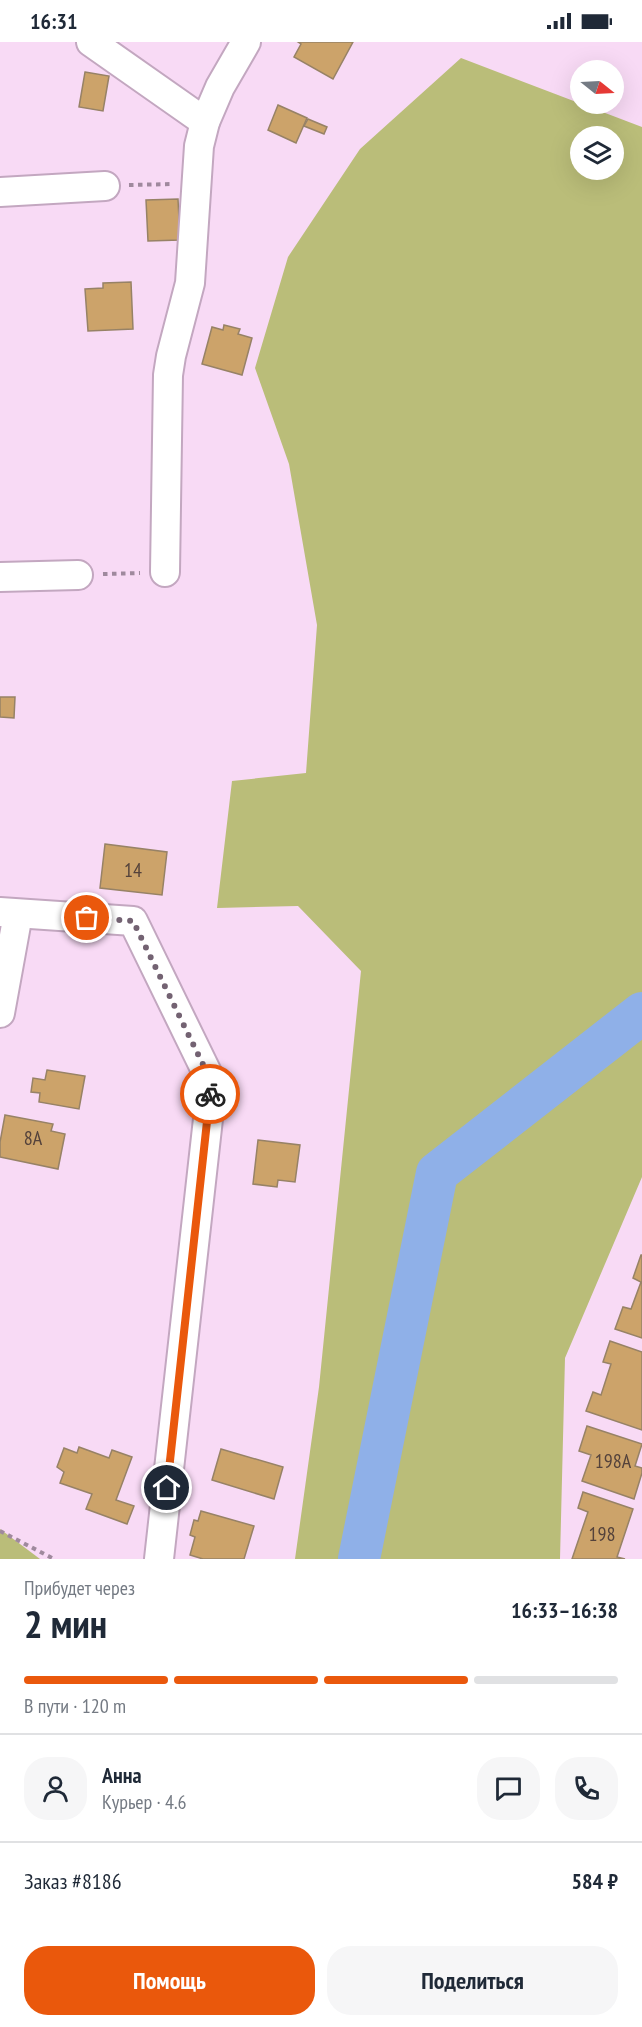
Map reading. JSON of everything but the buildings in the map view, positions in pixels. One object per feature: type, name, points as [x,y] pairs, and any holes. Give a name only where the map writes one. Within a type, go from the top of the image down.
[{"type":"street","points":[[91,42],[205,122]]},
{"type":"street","points":[[165,572],[168,375],[190,283],[199,146],[205,122],[220,87],[246,42]]},
{"type":"street","points":[[0,192],[105,186]]},
{"type":"street","points":[[0,577],[78,575]]},
{"type":"street","points":[[0,1013],[9,913],[133,921],[212,1083],[159,1559]]},
{"type":"path","points":[[105,186],[196,183]]},
{"type":"path","points":[[78,575],[165,572]]},
{"type":"path","points":[[0,1531],[54,1559]]},
{"type":"green space","points":[[461,58],[570,100],[570,114],[608,114],[642,127],[642,1177],[565,1358],[560,1559],[295,1559],[319,1387],[361,971],[298,906],[217,908],[232,781],[306,773],[317,625],[289,464],[255,368],[288,257],[360,149]]},
{"type":"green space","points":[[0,1529],[40,1559],[0,1559]]},
{"type":"waterway","points":[[359,1559],[437,1173],[642,1013]]},
{"type":"way so far","points":[[87,918],[133,921],[162,985],[212,1083],[210,1094]]},
{"type":"route","points":[[167,1488],[210,1094]]}]
